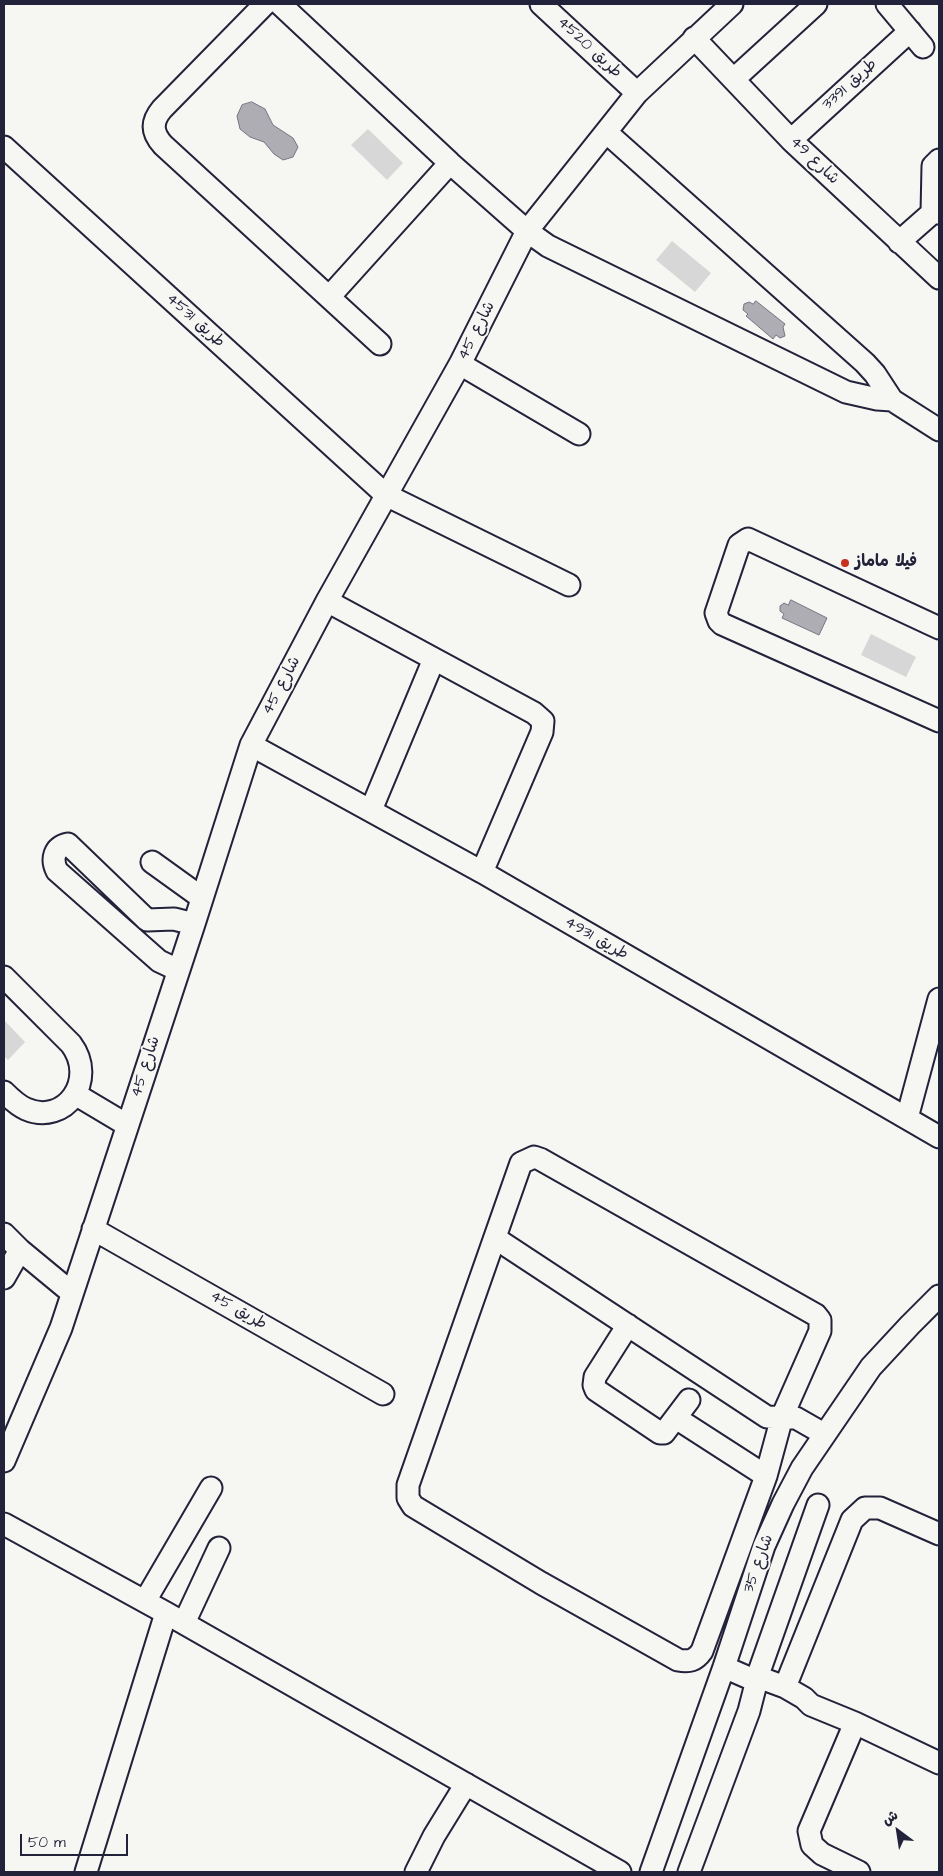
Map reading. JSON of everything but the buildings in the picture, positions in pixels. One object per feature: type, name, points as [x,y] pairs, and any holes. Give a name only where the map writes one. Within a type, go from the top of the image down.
[{"type":"street","points":[[265,4],[162,109],[154,123],[154,132],[164,145],[380,344]]},
{"type":"street","points":[[280,4],[450,164],[527,231],[548,246],[846,392],[869,398],[892,400]]},
{"type":"street","name":"طريق 4520","points":[[542,4],[637,93]]},
{"type":"street","name":"شارع 45","points":[[4,1461],[54,1344],[72,1293],[251,745],[327,601],[460,364],[527,231],[637,93],[732,4]]},
{"type":"street","points":[[734,79],[816,4]]},
{"type":"street","name":"طريق 3391","points":[[791,140],[917,39],[887,4]]},
{"type":"street","name":"شارع 49","points":[[694,38],[791,140],[939,278]]},
{"type":"street","points":[[606,132],[864,363],[875,374],[892,400],[939,430]]},
{"type":"street","name":"طريق 4531","points":[[4,147],[386,495],[569,585]]},
{"type":"street","points":[[899,242],[936,213],[933,166],[939,160]]},
{"type":"street","points":[[330,296],[450,164]]},
{"type":"street","points":[[460,364],[579,434]]},
{"type":"street","points":[[939,628],[748,539],[739,545],[716,613],[722,624],[939,721]]},
{"type":"street","points":[[327,601],[534,713],[543,721],[542,732],[482,872]]},
{"type":"street","points":[[371,810],[434,659]]},
{"type":"street","name":"طريق 4931","points":[[251,745],[482,872],[939,1137]]},
{"type":"street","points":[[178,970],[160,961],[137,943],[57,871],[53,857],[56,850],[61,845],[68,844],[147,920],[174,919],[194,924]]},
{"type":"street","points":[[152,862],[202,898]]},
{"type":"street","points":[[137,943],[147,920]]},
{"type":"street","points":[[4,978],[77,1052],[82,1074],[75,1094],[68,1102],[48,1112],[37,1112],[21,1106],[4,1092]]},
{"type":"street","points":[[907,1118],[939,999]]},
{"type":"street","points":[[75,1094],[127,1125]]},
{"type":"street","points":[[534,1158],[540,1159],[816,1315],[820,1320],[820,1332],[782,1418],[766,1476],[702,1651],[696,1659],[688,1662],[678,1660],[541,1583],[413,1506],[408,1498],[408,1485],[521,1164],[534,1158]]},
{"type":"street","name":"طريق 45","points":[[93,1230],[383,1394]]},
{"type":"street","points":[[4,1234],[20,1250],[72,1293]]},
{"type":"street","points":[[495,1238],[767,1417],[796,1418],[824,1434]]},
{"type":"street","points":[[4,1278],[20,1250]]},
{"type":"street","name":"شارع 35","points":[[651,1872],[724,1667],[764,1546],[783,1504],[802,1468],[871,1367],[939,1296]]},
{"type":"street","points":[[628,1325],[595,1377],[594,1385],[596,1390],[660,1434],[664,1433],[689,1400]]},
{"type":"street","points":[[676,1418],[766,1476]]},
{"type":"street","points":[[145,1601],[211,1488]]},
{"type":"street","points":[[689,1872],[749,1711],[756,1681],[818,1504]]},
{"type":"street","points":[[785,1687],[852,1520],[865,1508],[880,1508],[939,1534]]},
{"type":"street","points":[[4,1524],[145,1601],[620,1872]]},
{"type":"street","points":[[86,1872],[175,1618],[219,1548]]},
{"type":"street","points":[[724,1667],[756,1681],[766,1680],[785,1687],[804,1698],[811,1705],[856,1723],[939,1763]]},
{"type":"street","points":[[756,1681],[770,1697],[796,1707],[811,1705]]},
{"type":"street","points":[[856,1723],[809,1831],[812,1844],[822,1854],[858,1872]]},
{"type":"street","points":[[416,1872],[434,1836],[466,1784]]},
{"type":"shaded area","points":[[252,102],[265,109],[273,125],[293,138],[298,147],[293,157],[283,160],[274,154],[264,142],[250,137],[240,129],[237,116],[242,105]]},
{"type":"shaded area","points":[[368,129],[403,163],[387,180],[351,145]]},
{"type":"shaded area","points":[[672,241],[711,273],[695,292],[656,260]]},
{"type":"shaded area","points":[[756,301],[785,324],[783,327],[785,336],[780,338],[776,335],[773,339],[746,316],[748,314],[743,310],[744,304],[749,302],[753,304]]},
{"type":"shaded area","points":[[791,600],[827,618],[819,635],[782,618],[784,614],[780,611],[780,606],[784,603],[788,605]]},
{"type":"shaded area","points":[[871,634],[916,657],[906,677],[861,655]]},
{"type":"shaded area","points":[[4,1020],[25,1042],[8,1060],[4,1056]]},
{"type":"place","name":"فيلا ماماز","points":[[845,563]]}]
